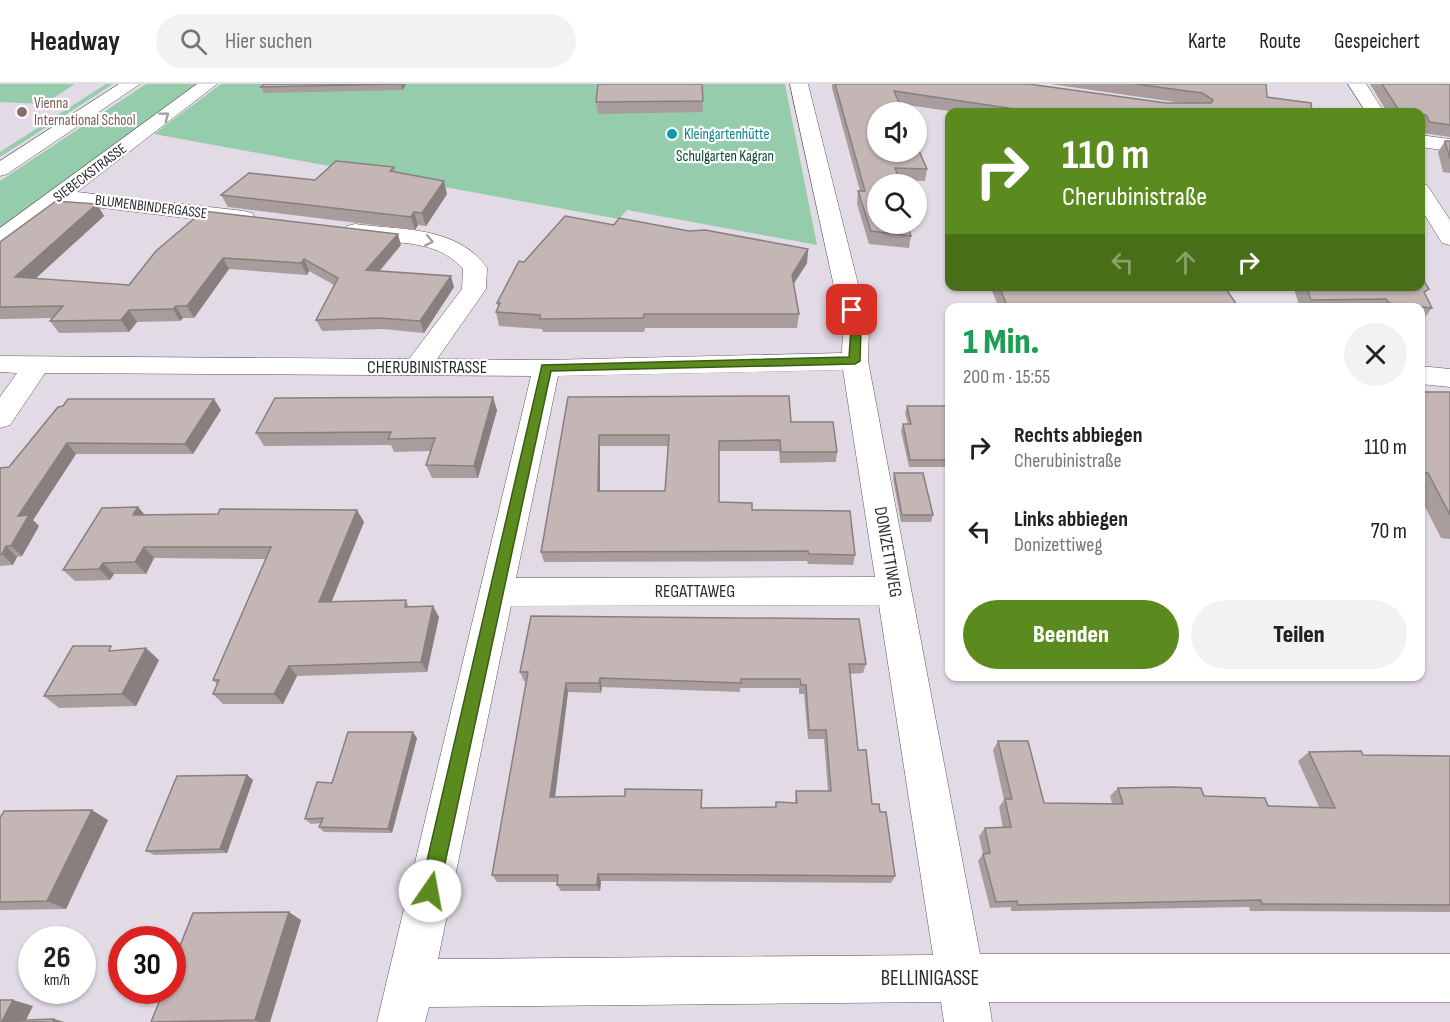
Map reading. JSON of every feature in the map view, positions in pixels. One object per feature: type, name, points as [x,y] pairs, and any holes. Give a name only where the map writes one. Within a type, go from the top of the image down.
[{"type":"street","points":[[0,161],[119,84]]},
{"type":"street","points":[[0,170],[131,84]]},
{"type":"street","name":"SIEBECKSTRASSE","points":[[0,239],[208,84]]},
{"type":"street","name":"DONIZETTIWEG","points":[[799,84],[856,328],[855,361],[968,1022]]},
{"type":"street","points":[[1357,84],[1372,108]]},
{"type":"street","points":[[1425,142],[1450,145]]},
{"type":"street","name":"BLUMENBINDERGASSE","points":[[58,196],[269,221]]},
{"type":"street","points":[[1425,197],[1450,238]]},
{"type":"street","points":[[328,228],[434,240],[461,252],[475,268],[474,289],[417,367]]},
{"type":"street","name":"CHERUBINISTRASSE","points":[[0,364],[546,368],[855,361]]},
{"type":"street","points":[[0,418],[37,364]]},
{"type":"street","points":[[405,1002],[546,368]]},
{"type":"street","points":[[1425,376],[1450,378]]},
{"type":"street","name":"REGATTAWEG","points":[[495,592],[895,591]]},
{"type":"street","name":"BELLINIGASSE","points":[[405,1002],[960,978],[1450,978]]},
{"type":"green space","points":[[0,84],[75,84],[44,104],[0,102]]},
{"type":"green space","points":[[106,84],[113,84],[0,157],[0,152]]},
{"type":"green space","points":[[146,84],[200,84],[0,230],[0,181]]},
{"type":"green space","name":"Schulgarten Kagran","points":[[221,84],[785,84],[817,245],[627,210],[619,219],[154,134]]},
{"type":"building","points":[[264,84],[401,84],[261,87]]},
{"type":"building","points":[[598,84],[702,84],[703,101],[596,102]]},
{"type":"building","points":[[835,84],[1029,84],[1166,103],[1211,103],[1213,100],[1202,93],[1135,84],[1266,84],[1267,97],[1311,103],[1312,108],[1007,108],[894,91],[899,102],[867,102],[867,162],[924,162],[927,169],[895,168],[897,174],[867,174],[867,219],[858,191],[865,191]]},
{"type":"building","points":[[1382,84],[1450,84],[1450,125],[1430,122],[1425,115],[1425,108],[1397,108]]},
{"type":"building","points":[[1445,141],[1450,141],[1450,159]]},
{"type":"building","points":[[336,161],[394,167],[390,171],[444,181],[422,213],[414,212],[411,217],[221,195],[249,173],[315,180]]},
{"type":"building","points":[[56,201],[97,204],[15,277],[129,285],[156,251],[203,211],[398,234],[366,270],[451,276],[420,321],[379,318],[316,320],[338,278],[304,259],[301,263],[223,258],[187,306],[176,306],[173,309],[129,310],[121,320],[50,321],[63,306],[0,307],[0,242]]},
{"type":"building","points":[[565,216],[614,225],[619,218],[689,231],[705,230],[808,249],[792,275],[799,314],[644,314],[643,318],[540,319],[540,315],[496,312],[500,303],[497,303],[519,261],[524,262]]},
{"type":"building","points":[[1425,283],[1429,289],[1424,292],[1432,308],[1425,307],[1425,303],[1389,303],[1386,299],[1311,300],[1308,291],[1425,291]]},
{"type":"building","points":[[1001,291],[1227,291],[1236,303],[1006,303]]},
{"type":"building","points":[[1425,392],[1450,392],[1450,515],[1428,473],[1425,473]]},
{"type":"building","points":[[789,396],[791,422],[833,422],[837,452],[781,452],[780,440],[719,441],[719,502],[752,503],[752,510],[850,511],[855,555],[809,554],[808,551],[541,552],[568,397]],"holes":[[[599,435],[669,435],[665,491],[598,491]]]},
{"type":"building","points":[[493,397],[474,466],[426,465],[435,438],[388,439],[391,432],[256,433],[275,398]]},
{"type":"building","points":[[68,399],[214,399],[185,444],[67,443],[18,516],[29,515],[11,546],[6,546],[0,555],[0,468],[9,467],[58,407],[63,406]]},
{"type":"building","points":[[907,406],[945,406],[945,460],[910,460],[903,424],[911,424]]},
{"type":"building","points":[[894,473],[923,473],[933,515],[902,515]]},
{"type":"building","points":[[138,507],[133,515],[218,514],[220,509],[357,510],[319,602],[406,600],[405,607],[433,606],[421,662],[289,666],[274,694],[213,694],[219,680],[213,680],[271,547],[144,547],[135,562],[103,563],[99,569],[63,570],[102,508]]},
{"type":"building","points":[[531,616],[859,619],[866,664],[849,664],[858,750],[866,750],[872,804],[879,804],[880,812],[886,812],[895,876],[598,874],[597,885],[557,885],[558,875],[492,875],[528,672],[520,672]],"holes":[[[600,678],[741,683],[741,679],[800,679],[801,685],[806,685],[809,730],[826,730],[831,791],[796,791],[797,803],[776,802],[776,807],[701,808],[702,790],[625,789],[625,796],[550,797],[566,683],[599,683]]]},
{"type":"building","points":[[73,646],[111,646],[109,651],[146,648],[122,694],[44,696]]},
{"type":"building","points":[[348,732],[413,732],[388,829],[319,827],[323,818],[305,819],[317,782],[332,783]]},
{"type":"building","points":[[998,741],[1028,741],[1044,803],[1123,804],[1118,788],[1172,787],[1201,788],[1204,796],[1265,798],[1268,806],[1335,808],[1309,752],[1361,751],[1363,755],[1450,756],[1450,905],[1262,904],[1261,900],[1018,905],[1017,901],[996,902],[983,854],[990,853],[985,828],[1011,827],[1005,799],[1012,799]]},
{"type":"building","points":[[247,775],[220,849],[146,851],[177,776]]},
{"type":"building","points":[[92,810],[47,901],[0,902],[0,818],[4,811]]},
{"type":"building","points":[[289,912],[255,1020],[151,1022],[158,1004],[186,1004],[186,931],[193,913]]},
{"type":"building","points":[[0,1000],[13,1000],[2,1021],[54,1019],[53,1022],[0,1022]]},
{"type":"place","name":"Vienna International School","points":[[22,112]]},
{"type":"place","name":"Kleingartenhütte","points":[[672,134]]},
{"type":"route","points":[[430,891],[546,368],[855,361],[856,328],[852,310]]}]
